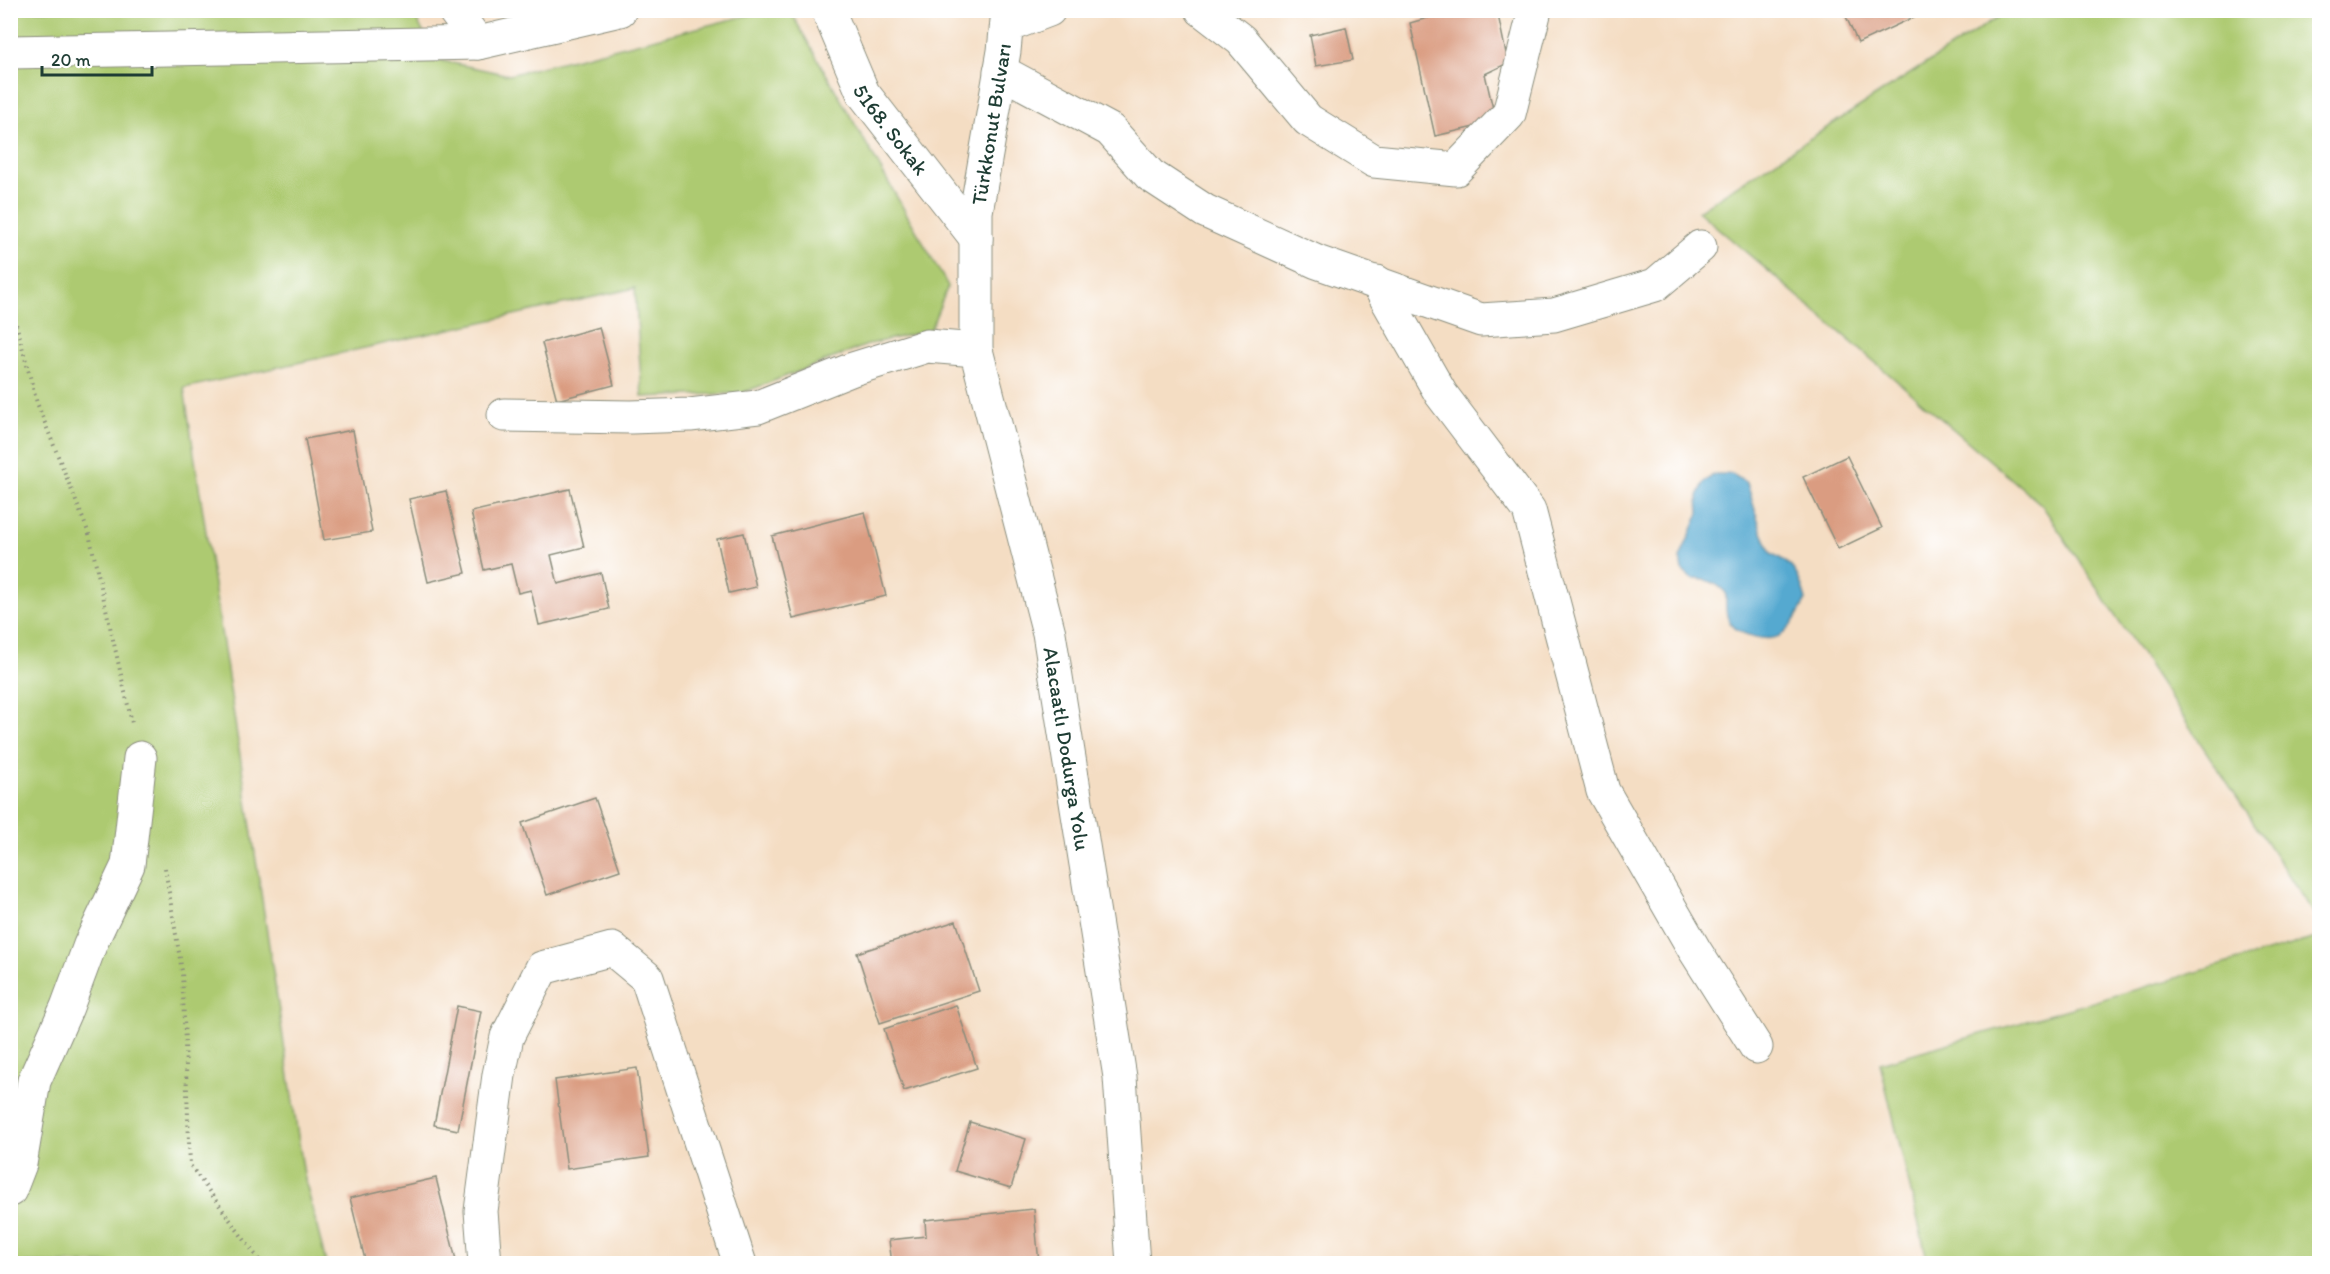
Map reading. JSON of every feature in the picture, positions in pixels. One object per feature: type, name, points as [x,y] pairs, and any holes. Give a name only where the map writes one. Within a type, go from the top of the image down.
[{"type":"street","points":[[454,10],[478,43]]},
{"type":"street","points":[[10,52],[478,43],[620,10]]},
{"type":"street","name":"5168. Sokak","points":[[828,10],[864,93],[976,238]]},
{"type":"street","points":[[1008,18],[1049,10]]},
{"type":"street","points":[[1202,10],[1241,40],[1308,120],[1374,161],[1456,169],[1509,114],[1535,10]]},
{"type":"street","name":"Türkkonut Bulvarı","points":[[976,238],[976,212],[1008,18]]},
{"type":"street","points":[[1000,71],[1110,130],[1150,175],[1205,211],[1317,262],[1481,320],[1554,315],[1655,285],[1700,247]]},
{"type":"street","name":"Alacaatlı Dodurga Yolu","points":[[976,238],[976,350],[1049,633],[1120,1077],[1132,1263]]},
{"type":"street","points":[[1377,282],[1441,394],[1528,510],[1603,791],[1694,950],[1756,1047]]},
{"type":"street","points":[[504,415],[690,415],[758,407],[853,369],[927,346],[976,350]]},
{"type":"street","points":[[10,1190],[20,1164],[34,1081],[68,1007],[90,945],[128,866],[140,758]]},
{"type":"street","points":[[485,1263],[480,1211],[499,1075],[507,1036],[542,968],[612,950],[647,978],[740,1263]]},
{"type":"green space","points":[[34,10],[412,11],[438,60],[509,75],[765,11],[790,11],[948,286],[930,330],[870,344],[742,393],[642,397],[635,288],[184,388],[304,1175],[326,1263],[11,1263],[10,13]]},
{"type":"green space","points":[[2001,11],[2319,11],[2319,921],[2042,505],[1698,211],[2001,15]]},
{"type":"green space","points":[[2319,937],[2319,1263],[1928,1263],[1880,1063]]},
{"type":"water","points":[[1714,474],[1732,474],[1747,483],[1761,530],[1771,553],[1791,567],[1801,584],[1806,600],[1789,628],[1776,637],[1755,637],[1736,629],[1728,618],[1726,593],[1711,582],[1692,579],[1682,570],[1680,558],[1699,513],[1698,496],[1704,483]]},
{"type":"building","points":[[1456,10],[1497,10],[1508,63],[1485,74],[1496,122],[1435,136],[1410,23]]},
{"type":"building","points":[[1843,10],[1929,10],[1858,43]]},
{"type":"building","points":[[1346,27],[1353,60],[1316,66],[1310,35]]},
{"type":"building","points":[[599,327],[614,385],[557,400],[542,343]]},
{"type":"building","points":[[353,430],[372,532],[324,540],[305,439]]},
{"type":"building","points":[[1847,456],[1882,528],[1838,549],[1803,477]]},
{"type":"building","points":[[570,489],[584,547],[551,555],[558,584],[601,573],[609,609],[539,625],[531,590],[518,593],[511,564],[484,570],[471,512]]},
{"type":"building","points":[[446,491],[466,573],[428,582],[409,499]]},
{"type":"building","points":[[865,512],[886,596],[793,619],[772,536]]},
{"type":"building","points":[[744,533],[756,587],[729,593],[717,539]]},
{"type":"building","points":[[595,798],[620,870],[547,895],[522,823]]},
{"type":"building","points":[[956,921],[979,991],[880,1023],[857,953]]},
{"type":"building","points":[[956,1005],[977,1068],[904,1091],[884,1029]]},
{"type":"building","points":[[457,1006],[481,1011],[458,1130],[434,1125]]},
{"type":"building","points":[[637,1068],[649,1157],[567,1169],[555,1080]]},
{"type":"building","points":[[970,1122],[1026,1139],[1011,1188],[955,1171]]},
{"type":"building","points":[[436,1178],[457,1264],[366,1264],[350,1198]]},
{"type":"building","points":[[1034,1209],[1039,1264],[892,1264],[889,1240],[926,1236],[925,1220]]}]
